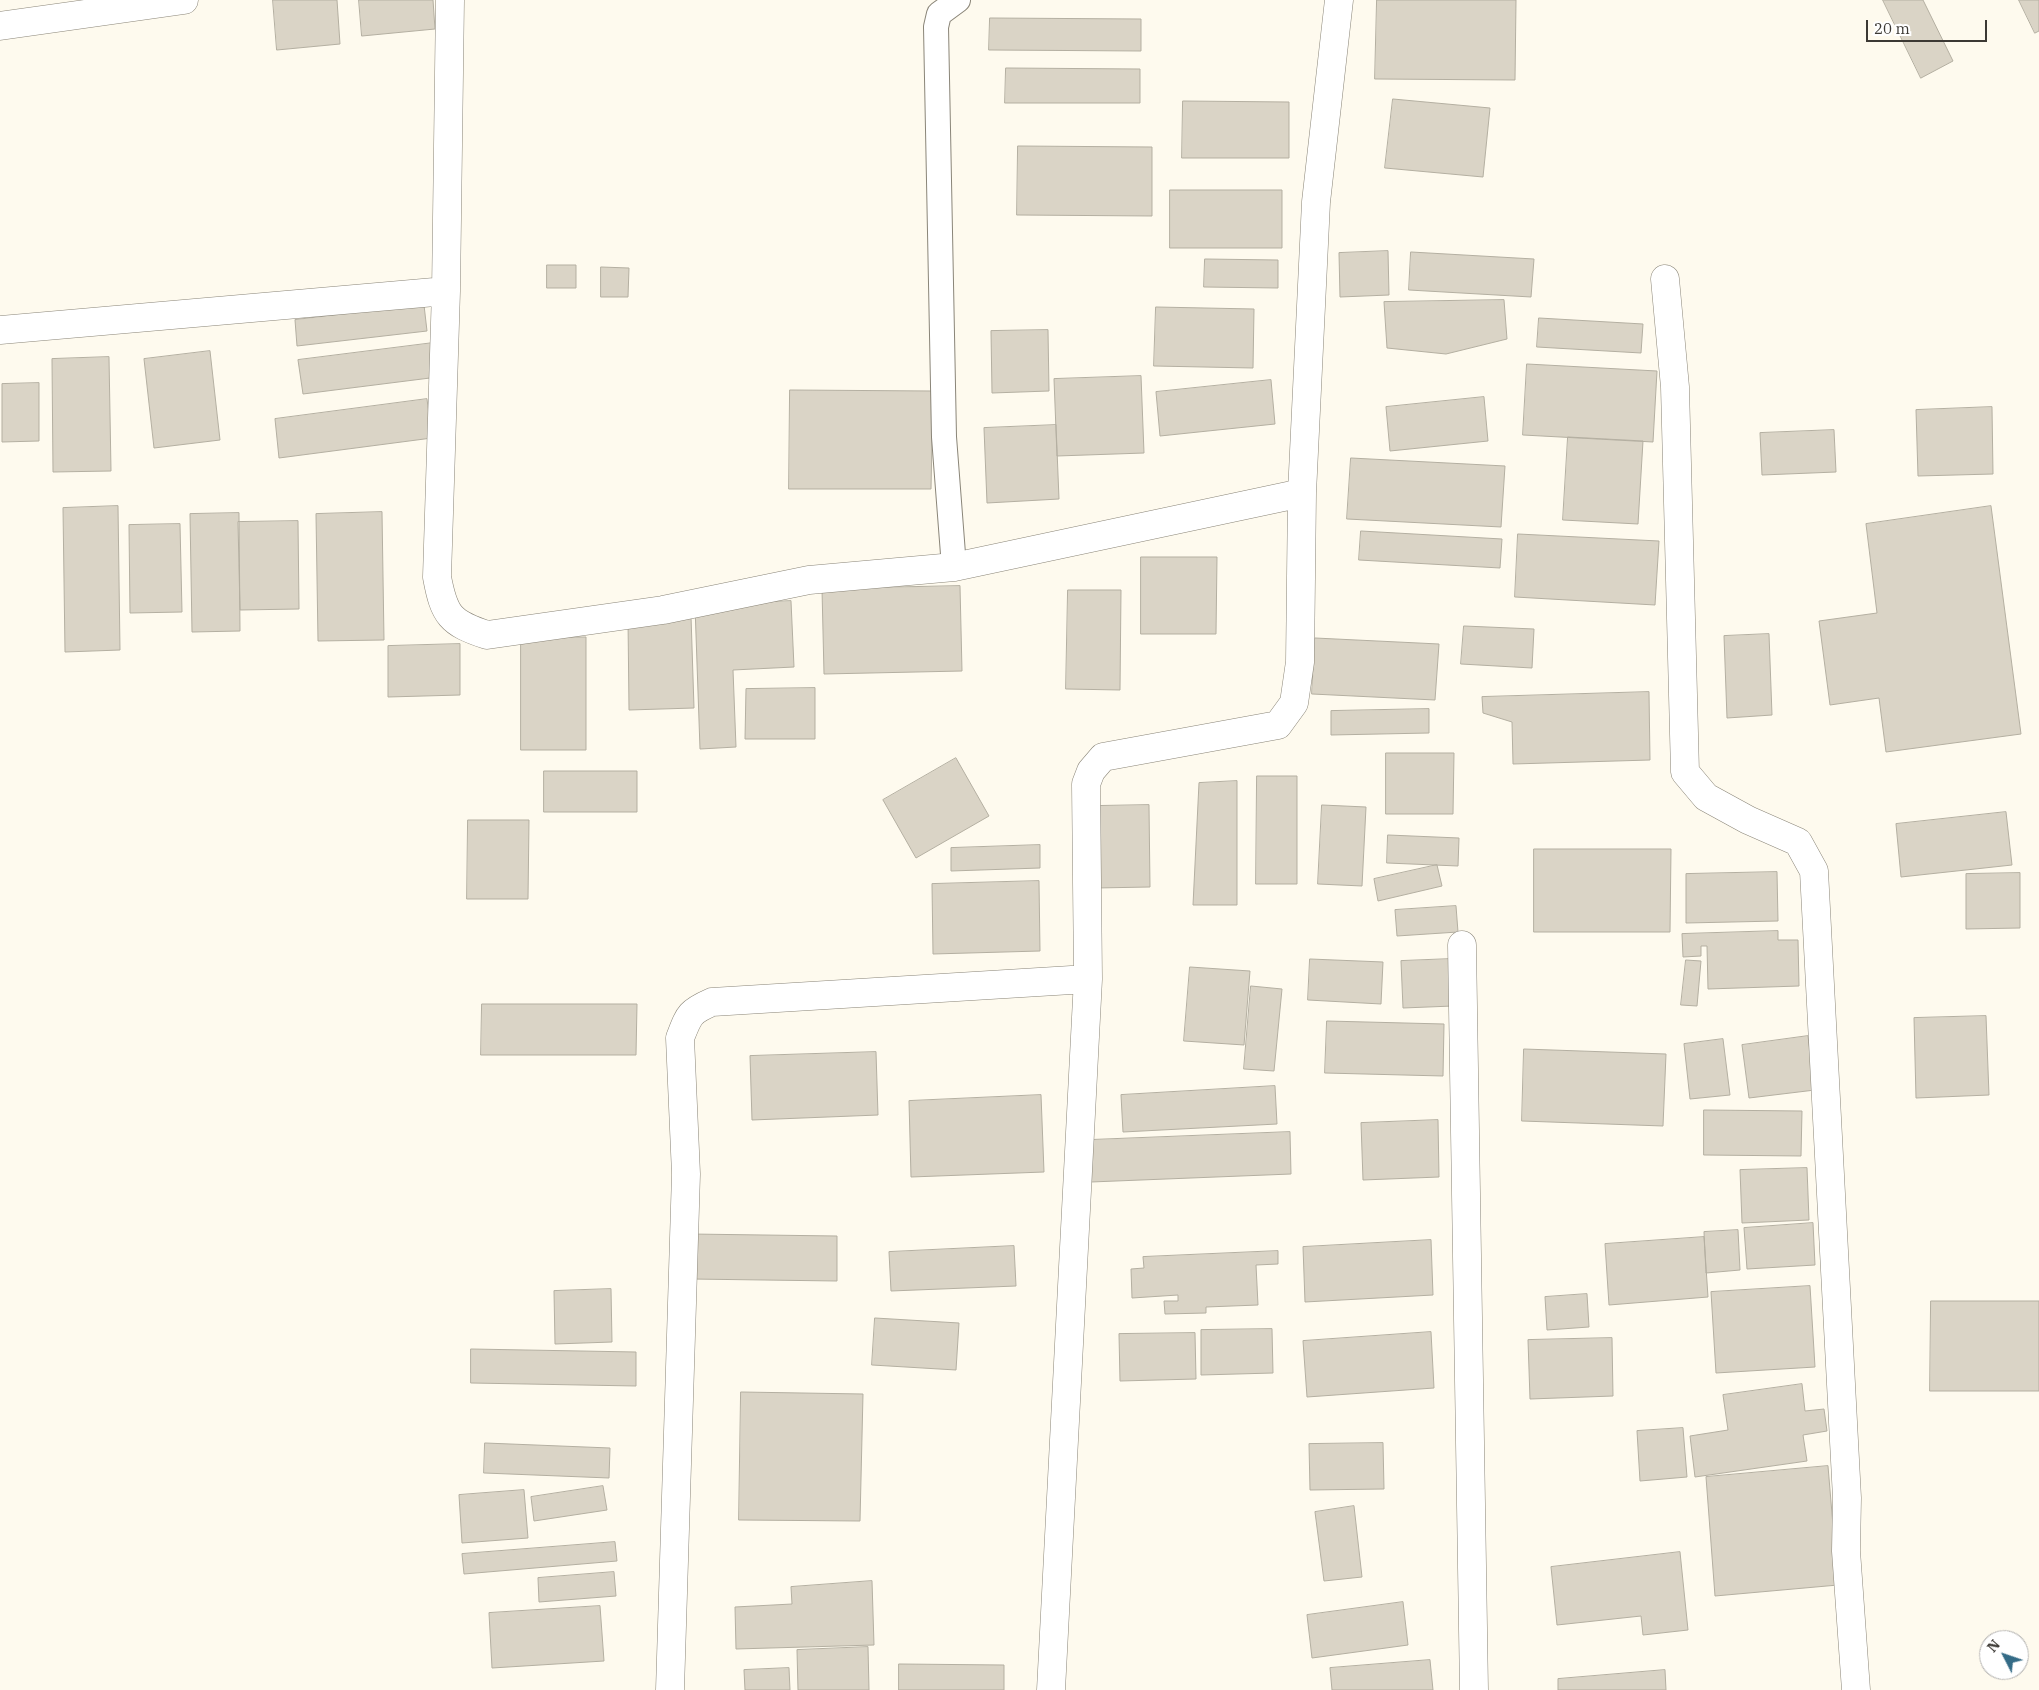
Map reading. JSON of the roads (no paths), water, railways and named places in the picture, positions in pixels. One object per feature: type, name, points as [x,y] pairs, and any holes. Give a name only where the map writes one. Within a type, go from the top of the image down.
[{"type":"street","points":[[0,26],[184,0]]},
{"type":"street","points":[[450,0],[446,291],[437,577],[442,601],[452,618],[467,628],[487,635],[663,610],[809,580],[954,567],[1302,493]]},
{"type":"street","points":[[1052,1690],[1088,979],[1086,784],[1091,770],[1103,757],[1278,725],[1294,702],[1300,662],[1302,493],[1316,202],[1339,0]]},
{"type":"street","points":[[1665,279],[1675,387],[1685,772],[1706,797],[1748,820],[1798,842],[1814,871],[1847,1498],[1846,1550],[1856,1690]]},
{"type":"street","points":[[0,330],[446,291]]},
{"type":"street","points":[[1462,944],[1474,1690]]},
{"type":"street","points":[[670,1690],[686,1174],[680,1038],[690,1014],[696,1009],[712,1002],[733,1000],[1088,979]]},
{"type":"lane","points":[[954,567],[944,437],[936,27],[939,14],[958,0]]}]
